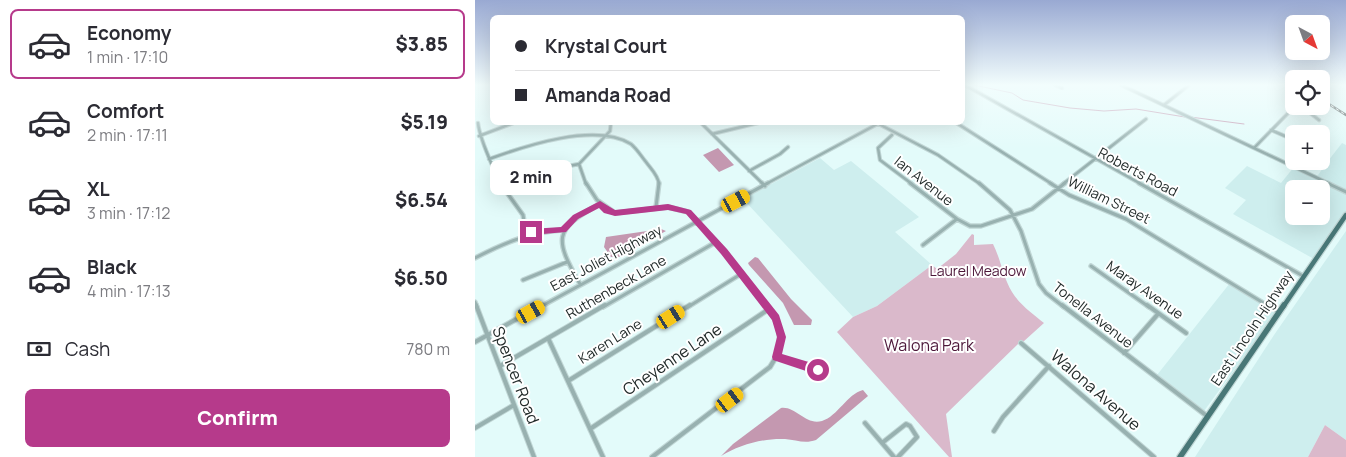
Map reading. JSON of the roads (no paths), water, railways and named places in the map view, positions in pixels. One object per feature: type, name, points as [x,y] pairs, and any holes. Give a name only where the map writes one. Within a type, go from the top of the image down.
[{"type":"main road","name":"East Lincoln Highway","points":[[1180,457],[1346,215]]},
{"type":"street","name":"Roberts Road","points":[[1003,106],[1303,276]]},
{"type":"street","points":[[1167,106],[1346,192]]},
{"type":"street","points":[[1254,148],[1286,115]]},
{"type":"street","points":[[1313,115],[1319,120]]},
{"type":"street","points":[[923,245],[957,219],[970,226],[981,226],[1014,216],[1037,206],[1146,119]]},
{"type":"street","points":[[478,123],[479,136],[488,151],[489,159],[500,184],[522,213],[526,234]]},
{"type":"street","points":[[479,136],[508,125]]},
{"type":"street","points":[[500,184],[523,175],[579,164],[604,138],[610,125]]},
{"type":"street","points":[[703,125],[765,186]]},
{"type":"street","points":[[712,134],[747,125]]},
{"type":"street","name":"East Joliet Highway","points":[[475,342],[874,125]]},
{"type":"street","name":"Tonella Avenue","points":[[880,125],[892,135],[933,153],[1000,199],[1014,216],[1025,237],[1032,273],[1039,286],[1051,298],[1207,416]]},
{"type":"street","name":"William Street","points":[[960,125],[1059,189],[1079,200],[1126,218],[1279,312]]},
{"type":"street","points":[[1271,130],[1285,136]]},
{"type":"street","name":"Ian Avenue","points":[[892,135],[878,148],[880,160],[957,219]]},
{"type":"street","points":[[489,159],[524,147],[583,137],[604,138],[629,143],[659,176],[660,190],[657,207]]},
{"type":"street","points":[[749,171],[780,154],[788,147]]},
{"type":"street","points":[[579,164],[579,172],[600,204],[607,211],[615,213],[657,207],[682,209],[699,221],[776,318],[781,330],[781,343],[777,357],[761,377],[652,457]]},
{"type":"street","points":[[580,284],[567,262],[560,245],[563,230],[575,217],[600,204]]},
{"type":"street","points":[[475,258],[503,242],[526,234],[563,230]]},
{"type":"street","name":"Ruthenbeck Lane","points":[[500,366],[717,242]]},
{"type":"street","points":[[523,280],[567,262]]},
{"type":"street","name":"Maray Avenue","points":[[1091,266],[1186,333]]},
{"type":"street","name":"Karen Lane","points":[[568,381],[741,274]]},
{"type":"street","name":"Spencer Road","points":[[475,302],[534,457]]},
{"type":"street","name":"Cheyenne Lane","points":[[590,429],[769,309]]},
{"type":"street","points":[[1124,353],[1158,314]]},
{"type":"street","points":[[548,338],[603,457]]},
{"type":"street","name":"Walona Avenue","points":[[1021,343],[1154,457]]},
{"type":"street","points":[[777,357],[818,370]]},
{"type":"street","points":[[994,430],[1003,416],[1049,366]]},
{"type":"street","points":[[475,428],[514,404]]},
{"type":"street","points":[[865,422],[882,443],[896,457],[917,437],[910,426],[902,425],[882,443]]},
{"type":"waterway","points":[[1060,106],[1104,111],[1136,109],[1185,117]]},
{"type":"waterway","points":[[1190,117],[1244,124]]},
{"type":"railway","points":[[1332,106],[1346,115]]},
{"type":"park label","name":"Laurel Meadow","points":[[978,271]]},
{"type":"park label","name":"Walona Park","points":[[929,345]]}]
